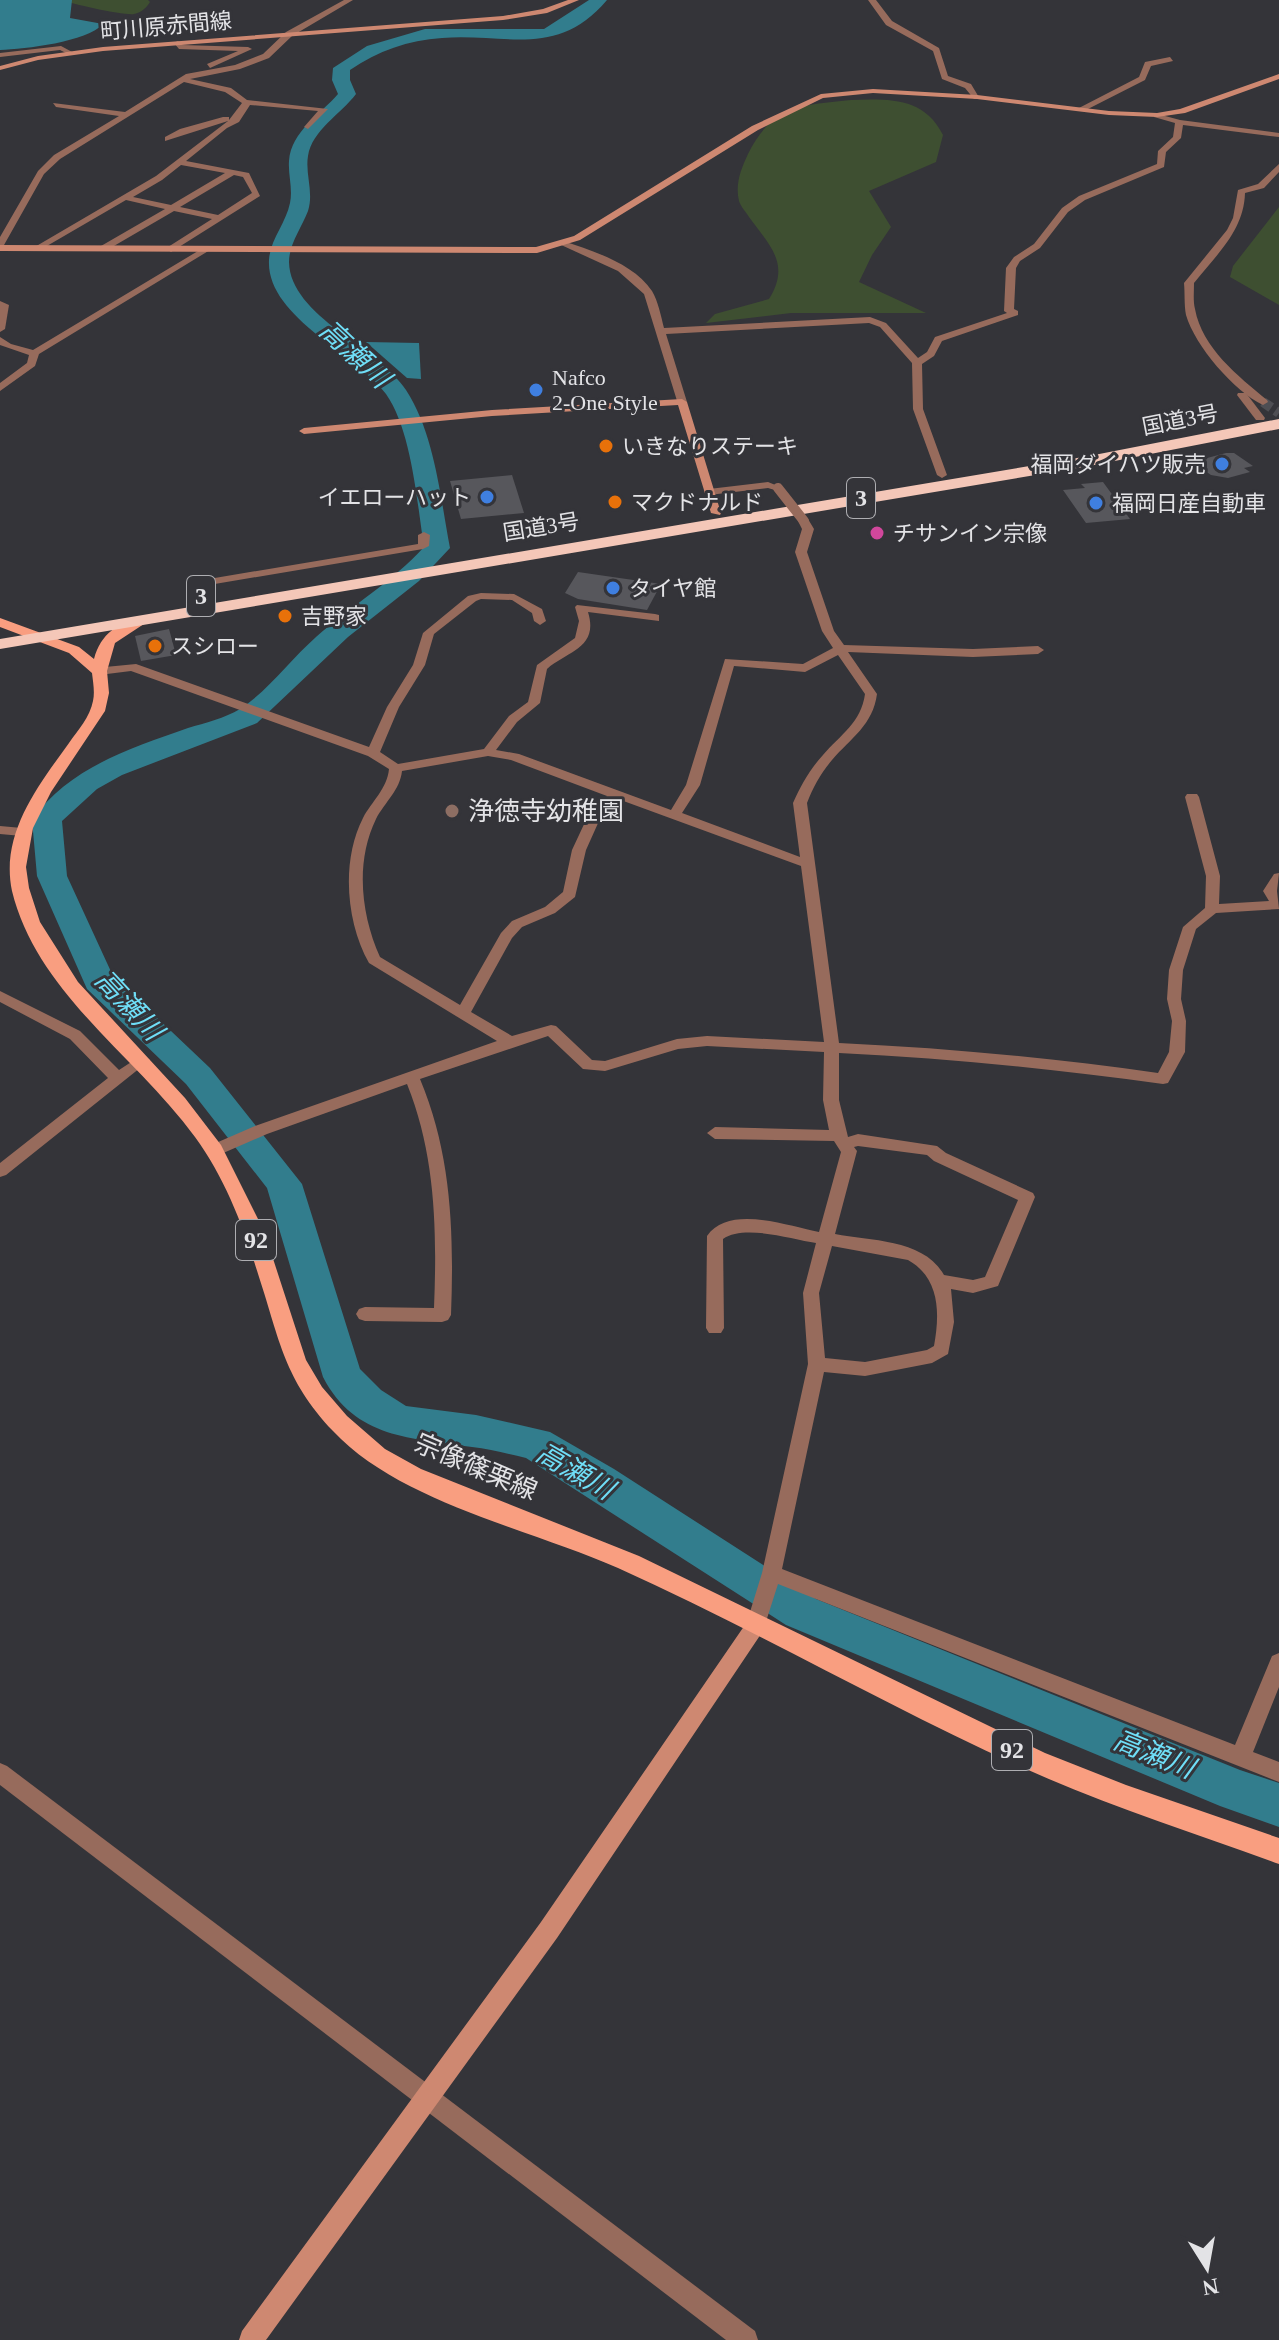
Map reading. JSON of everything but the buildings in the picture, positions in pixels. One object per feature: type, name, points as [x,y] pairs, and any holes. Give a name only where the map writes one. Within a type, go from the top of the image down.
[{"type":"highway","name":"国道3号","points":[[446,562],[942,475],[1261,410],[1279,413]]},
{"type":"highway","name":"国道3号","points":[[4,626],[398,570],[1136,453],[1279,424]]},
{"type":"highway","name":"国道3号","points":[[0,644],[143,620],[398,570]]},
{"type":"main road","name":"宗像篠栗線","points":[[143,620],[111,634],[104,645],[99,671],[102,699],[32,807],[22,832],[18,877],[29,917],[55,963],[103,1023],[181,1103],[215,1150],[236,1188],[252,1228],[276,1298],[286,1339],[299,1369],[316,1397],[350,1435],[384,1459],[430,1484],[759,1616],[1042,1764],[1279,1851]]},
{"type":"main road","points":[[4,626],[74,650],[99,671]]},
{"type":"street","points":[[186,78],[259,60],[289,34],[349,0]]},
{"type":"street","name":"町川原赤間線","points":[[0,68],[70,53],[503,18],[544,11],[575,0]]},
{"type":"street","points":[[872,0],[889,23],[936,50],[945,77],[968,86],[977,97]]},
{"type":"street","points":[[178,43],[179,47],[248,49],[186,78],[57,157],[41,173],[4,230],[0,246],[206,250],[537,250],[563,244],[755,128],[821,96],[873,91],[977,97],[1157,115],[1179,122],[1279,135]]},
{"type":"street","points":[[0,55],[61,48],[70,53]]},
{"type":"street","points":[[1081,109],[1142,78],[1148,64],[1170,59]]},
{"type":"street","points":[[1157,115],[1182,111],[1279,76]]},
{"type":"street","points":[[186,78],[228,90],[246,102],[324,109],[308,127]]},
{"type":"street","points":[[37,248],[127,198],[180,162],[236,120],[246,102]]},
{"type":"street","points":[[56,105],[124,114]]},
{"type":"street","points":[[168,139],[238,113]]},
{"type":"street","points":[[917,363],[931,354],[933,343],[938,339],[1008,318],[1015,313],[1009,311],[1008,289],[1011,268],[1017,259],[1037,246],[1072,204],[1161,165],[1162,151],[1177,138],[1179,122]]},
{"type":"street","points":[[171,249],[257,194],[246,175],[180,162]]},
{"type":"street","points":[[1261,410],[1212,367],[1221,363],[1192,317],[1189,283],[1222,247],[1241,214],[1241,192],[1261,186],[1279,167]]},
{"type":"street","points":[[104,248],[232,173]]},
{"type":"street","points":[[127,198],[219,218]]},
{"type":"street","points":[[563,244],[603,259],[638,280],[649,294],[716,513]]},
{"type":"street","points":[[0,340],[8,346],[34,353],[206,250]]},
{"type":"street","points":[[0,304],[4,305],[0,329]]},
{"type":"street","points":[[661,331],[870,320],[883,325],[917,363],[918,409],[942,475]]},
{"type":"street","points":[[0,388],[32,364],[34,353]]},
{"type":"street","points":[[304,431],[492,413],[682,402]]},
{"type":"street","points":[[251,2340],[549,1930],[759,1616],[770,1578],[817,1364],[811,1293],[849,1151],[841,1140],[831,1100],[832,1046],[805,863],[800,803],[805,788],[827,758],[864,721],[871,704],[871,694],[838,650],[828,631],[801,552],[808,529],[778,488],[768,485],[709,492]]},
{"type":"street","points":[[197,584],[423,546],[424,535]]},
{"type":"street","points":[[373,753],[393,707],[419,665],[429,633],[472,598],[495,595],[514,597],[538,611],[540,621]]},
{"type":"street","points":[[488,752],[513,719],[534,703],[541,668],[569,652],[580,640],[585,616],[581,607],[655,618]]},
{"type":"street","points":[[674,815],[693,785],[729,662],[805,668],[838,650],[973,653],[1038,650]]},
{"type":"street","points":[[99,671],[132,667],[373,753],[396,768],[488,752],[514,757],[718,834],[805,863]]},
{"type":"street","points":[[396,768],[396,778],[369,820],[361,847],[358,898],[363,940],[374,960],[510,1042]]},
{"type":"street","points":[[463,1014],[506,936],[517,924],[550,910],[570,894],[574,862],[588,830],[615,795]]},
{"type":"street","points":[[1192,797],[1213,876],[1212,909]]},
{"type":"street","points":[[0,830],[22,832]]},
{"type":"street","points":[[215,1150],[261,1130],[551,1030],[588,1065],[605,1066],[677,1044],[707,1041],[832,1046],[1045,1062],[1163,1079],[1177,1052],[1176,970],[1190,927],[1212,909],[1257,908],[1278,904],[1270,891],[1279,877]]},
{"type":"street","points":[[0,996],[75,1035],[118,1079]]},
{"type":"street","points":[[0,1171],[142,1060]]},
{"type":"street","points":[[365,1314],[442,1315],[442,1197],[426,1107],[412,1078]]},
{"type":"street","points":[[715,1133],[858,1140],[931,1150],[1001,1187],[1027,1197],[992,1281],[984,1287],[974,1287],[941,1280]]},
{"type":"street","points":[[715,1328],[715,1236],[726,1228],[745,1225],[912,1254],[936,1269],[941,1280],[946,1327],[942,1349],[932,1356],[865,1369],[817,1364]]},
{"type":"street","points":[[770,1578],[1279,1772]]},
{"type":"street","points":[[1241,1757],[1279,1662]]},
{"type":"street","points":[[0,1773],[746,2340]]},
{"type":"green space","points":[[63,0],[150,2],[142,11],[129,14]]},
{"type":"green space","points":[[851,100],[892,101],[916,107],[926,113],[943,135],[936,162],[869,191],[891,227],[859,282],[926,313],[791,313],[706,323],[715,314],[769,299],[775,287],[778,265],[775,256],[741,205],[738,195],[741,171],[757,138],[767,126],[790,110]]},
{"type":"green space","points":[[1279,207],[1279,305],[1230,277],[1233,266]]},
{"type":"water","points":[[0,0],[72,0],[70,18],[103,24],[84,36],[70,40],[0,50]]},
{"type":"water","points":[[366,342],[419,343],[421,379],[407,378]]},
{"type":"waterway","name":"高瀬川","points":[[599,0],[550,33],[530,37],[460,32],[425,34],[373,49],[342,68],[341,80],[347,94],[312,130],[299,155],[300,204],[280,254],[281,278],[306,312],[394,389],[410,421],[416,442],[437,548],[396,588],[324,644],[278,691],[247,717],[139,756],[87,783],[65,800],[47,820],[52,876],[99,981],[198,1076],[284,1184],[343,1377],[367,1401],[397,1421],[476,1431],[536,1444],[599,1481],[801,1612],[1236,1791],[1279,1805]]},
{"type":"tunnel","points":[[1263,402],[1279,413]]},
{"type":"place","name":"Nafco 2-One Style","points":[[536,390]]},
{"type":"place","name":"いきなりステーキ","points":[[606,446]]},
{"type":"place","name":"福岡ダイハツ販売","points":[[1222,464]]},
{"type":"place","name":"イエローハット","points":[[487,497]]},
{"type":"place","name":"マクドナルド","points":[[615,502]]},
{"type":"place","name":"福岡日産自動車","points":[[1096,503]]},
{"type":"place","name":"チサンイン宗像","points":[[877,533]]},
{"type":"place","name":"タイヤ館","points":[[613,588]]},
{"type":"place","name":"吉野家","points":[[285,616]]},
{"type":"place","name":"スシロー","points":[[155,646]]},
{"type":"place","name":"浄徳寺幼稚園","points":[[452,811]]}]
